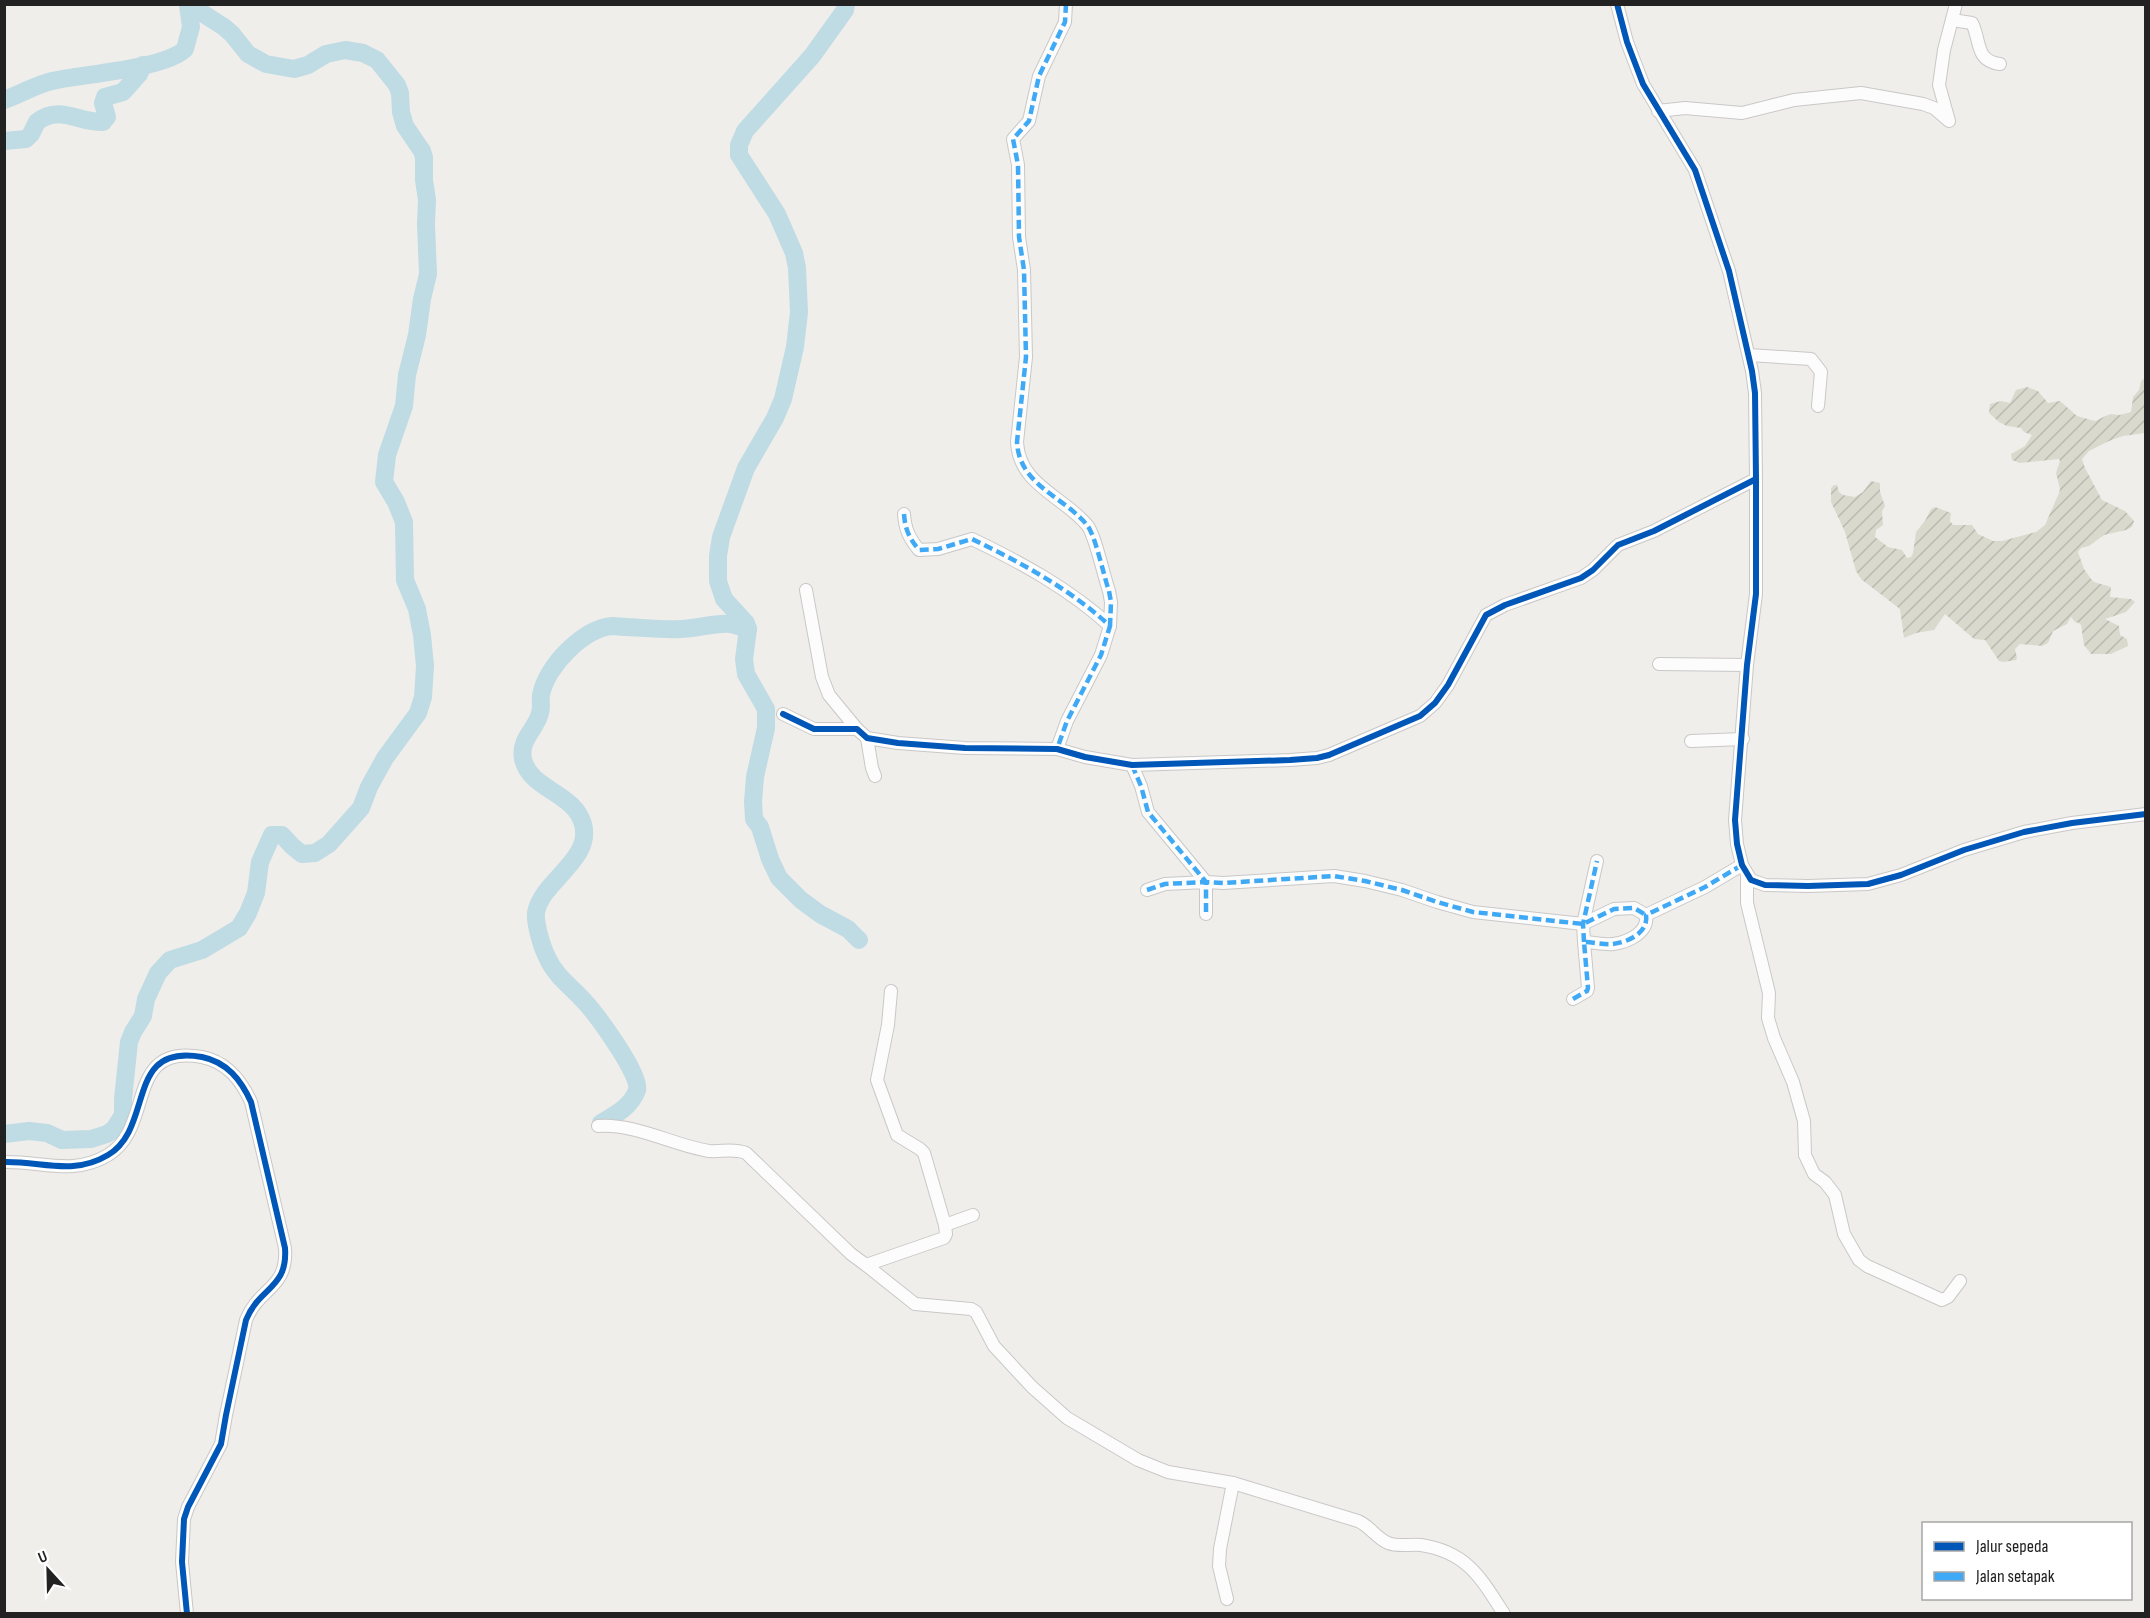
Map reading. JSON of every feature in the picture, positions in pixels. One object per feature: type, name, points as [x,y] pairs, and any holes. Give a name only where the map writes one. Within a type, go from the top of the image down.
[{"type":"street","points":[[1057,749],[1067,721],[1101,655],[1110,626],[1111,602],[1088,526],[1034,480],[1023,466],[1018,454],[1017,442],[1026,357],[1024,270],[1019,237],[1018,165],[1012,139],[1029,121],[1039,76],[1065,22],[1066,4]]},
{"type":"street","points":[[1617,4],[1642,84],[1695,170],[1729,271],[1749,355],[1755,393],[1756,594],[1747,665],[1736,820],[1737,844],[1745,871],[1747,903],[1769,993],[1770,1029],[1793,1082],[1804,1121],[1805,1155],[1814,1174],[1825,1182],[1834,1195],[1844,1234],[1859,1260],[1867,1266],[1942,1300],[1948,1297],[1959,1281]]},
{"type":"street","points":[[1923,104],[1933,97],[1939,85],[1956,4]]},
{"type":"street","points":[[1952,20],[1971,23],[1977,33],[1984,58],[1989,62],[2000,64]]},
{"type":"street","points":[[1658,111],[1685,108],[1742,114],[1794,100],[1861,93],[1923,104],[1934,108],[1949,121],[1939,85]]},
{"type":"street","points":[[1749,355],[1811,359],[1821,372],[1818,406]]},
{"type":"street","points":[[783,714],[814,729],[862,734],[898,743],[965,748],[1057,749],[1085,757],[1132,765],[1317,758],[1420,716],[1435,703],[1448,685],[1481,623],[1492,611],[1581,578],[1593,570],[1618,545],[1654,531],[1756,479]]},
{"type":"street","points":[[904,514],[905,529],[919,550],[938,549],[972,539],[1051,582],[1092,610],[1110,626]]},
{"type":"street","points":[[806,590],[822,677],[829,695],[862,734],[875,776]]},
{"type":"street","points":[[1659,664],[1747,665]]},
{"type":"street","points":[[1691,741],[1743,739]]},
{"type":"street","points":[[1132,765],[1148,812],[1206,882],[1206,914]]},
{"type":"street","points":[[1745,871],[1751,880],[1765,885],[1868,884],[1901,875],[1964,850],[2024,832],[2072,823],[2145,814]]},
{"type":"street","points":[[1573,999],[1587,991],[1588,988],[1583,924],[1597,861]]},
{"type":"street","points":[[1646,915],[1745,871]]},
{"type":"street","points":[[1147,891],[1165,884],[1334,876],[1402,890],[1473,912],[1583,924],[1614,909],[1634,908],[1646,915]]},
{"type":"street","points":[[1584,942],[1613,944],[1624,941],[1644,929],[1646,915]]},
{"type":"street","points":[[866,1265],[944,1238],[946,1234],[924,1153],[897,1135],[877,1080],[888,1025],[891,991]]},
{"type":"street","points":[[4,1162],[69,1167],[91,1163],[110,1154],[125,1140],[148,1075],[157,1064],[171,1057],[189,1055],[210,1058],[228,1068],[243,1086],[251,1102],[285,1248],[286,1263],[283,1274],[251,1307],[246,1320],[221,1444],[184,1519],[182,1562],[187,1614]]},
{"type":"street","points":[[598,1126],[615,1126],[709,1151],[734,1150],[746,1153],[819,1224],[915,1304],[971,1309],[976,1312],[994,1346],[1032,1387],[1067,1418],[1107,1443],[1138,1460],[1168,1472],[1233,1483],[1365,1524],[1381,1539],[1391,1544],[1419,1545],[1451,1554],[1469,1564],[1477,1573],[1504,1614]]},
{"type":"street","points":[[945,1225],[974,1215]]},
{"type":"street","points":[[1227,1599],[1219,1566],[1220,1549],[1233,1483]]},
{"type":"shaded area","points":[[2145,378],[2145,433],[2123,436],[2109,441],[2089,451],[2082,459],[2102,500],[2125,511],[2134,521],[2132,527],[2104,535],[2078,552],[2084,569],[2091,579],[2111,587],[2110,597],[2131,599],[2135,602],[2126,612],[2105,619],[2119,626],[2120,635],[2127,639],[2128,646],[2111,654],[2091,654],[2084,645],[2081,625],[2071,617],[2067,624],[2053,631],[2048,643],[2042,646],[2020,644],[2015,649],[2016,660],[2003,662],[1999,661],[1985,640],[1974,639],[1945,614],[1934,630],[1904,638],[1900,609],[1861,579],[1856,571],[1845,532],[1831,502],[1831,488],[1837,485],[1839,492],[1843,495],[1855,497],[1863,492],[1871,481],[1880,483],[1880,492],[1885,506],[1882,511],[1883,525],[1876,530],[1875,537],[1888,547],[1902,550],[1907,558],[1913,553],[1916,532],[1931,509],[1935,507],[1951,513],[1950,521],[1953,525],[1972,525],[1978,534],[1993,541],[2002,541],[2036,532],[2045,525],[2059,493],[2056,473],[2060,461],[2059,459],[2020,463],[2012,460],[2011,454],[2025,446],[2032,435],[2021,428],[1999,422],[1989,413],[1990,404],[2001,401],[2010,403],[2016,390],[2027,387],[2038,391],[2048,403],[2060,401],[2077,416],[2095,421],[2110,414],[2120,415],[2131,412],[2133,397]]},
{"type":"waterway","points":[[4,1134],[29,1131],[47,1133],[62,1140],[91,1139],[114,1129],[123,1115],[129,1042],[143,1016],[146,999],[158,973],[170,960],[202,950],[239,928],[256,893],[260,862],[272,835],[282,835],[302,854],[315,853],[329,844],[361,808],[369,787],[385,758],[418,713],[423,697],[425,666],[422,635],[417,609],[405,580],[404,522],[384,482],[387,455],[404,406],[407,375],[428,274],[427,200],[422,151],[405,126],[397,85],[377,60],[363,53],[345,50],[326,54],[308,65],[294,69],[266,64],[248,54],[224,27],[188,4]]},
{"type":"waterway","points":[[846,4],[845,10],[812,56],[745,131],[739,145],[739,155],[777,214],[794,253],[799,312],[795,347],[783,399],[775,418],[746,468],[721,537],[718,581],[724,599],[746,623],[748,629],[744,659],[746,674],[766,709],[766,728],[755,777],[754,819],[760,827],[770,859],[779,878],[801,900],[820,914],[848,929],[859,940]]},
{"type":"waterway","points":[[4,100],[52,81],[142,66],[175,56],[185,49],[191,27],[188,5]]},
{"type":"waterway","points":[[4,141],[26,139],[37,122],[53,115],[61,114],[103,122],[107,117],[103,103],[105,97],[123,92],[139,74],[143,65]]},
{"type":"waterway","points":[[601,1123],[622,1110],[631,1101],[637,1090],[637,1083],[626,1059],[608,1031],[585,1002],[554,970],[543,947],[536,913],[547,891],[581,849],[584,837],[583,824],[571,805],[534,778],[527,769],[523,759],[523,746],[538,719],[541,695],[550,673],[558,661],[578,641],[601,628],[613,626],[687,629],[733,624],[748,629]]},
{"type":"marked path","points":[[1066,4],[1065,22],[1039,76],[1029,121],[1013,139],[1018,165],[1019,237],[1024,270],[1026,357],[1017,442],[1025,469],[1034,480],[1077,515],[1090,530],[1109,591],[1110,626]]},
{"type":"marked path","points":[[904,514],[908,533],[919,550],[938,549],[972,539],[1044,577],[1078,600],[1110,626],[1101,655],[1067,721],[1057,749]]},
{"type":"marked path","points":[[1132,765],[1148,812],[1206,882],[1334,876],[1402,890],[1473,912],[1583,924],[1614,909],[1634,908],[1646,915]]},
{"type":"marked path","points":[[1584,942],[1583,924],[1597,861]]},
{"type":"marked path","points":[[1573,999],[1587,991],[1588,988],[1584,942],[1613,944],[1625,941],[1641,931],[1646,915],[1705,887],[1742,865]]},
{"type":"marked path","points":[[1147,890],[1165,884],[1206,882],[1206,914]]},
{"type":"cycle path","points":[[1617,4],[1627,42],[1643,84],[1695,170],[1729,271],[1752,371],[1755,393],[1756,594],[1747,665],[1735,820],[1742,865],[1751,880],[1765,885],[1868,884],[1901,875],[1964,850],[2024,832],[2072,823],[2146,814]]},
{"type":"cycle path","points":[[783,714],[814,729],[857,729],[867,738],[898,743],[965,748],[1057,749],[1085,757],[1132,765],[1317,758],[1420,716],[1435,703],[1448,685],[1486,615],[1505,605],[1581,578],[1593,570],[1618,545],[1654,531],[1756,479]]},
{"type":"cycle path","points":[[4,1162],[70,1166],[82,1165],[108,1155],[122,1142],[132,1126],[150,1074],[161,1062],[177,1056],[202,1057],[219,1063],[238,1079],[251,1102],[285,1248],[285,1262],[277,1280],[258,1301],[246,1320],[221,1444],[184,1519],[182,1562],[187,1614]]}]
